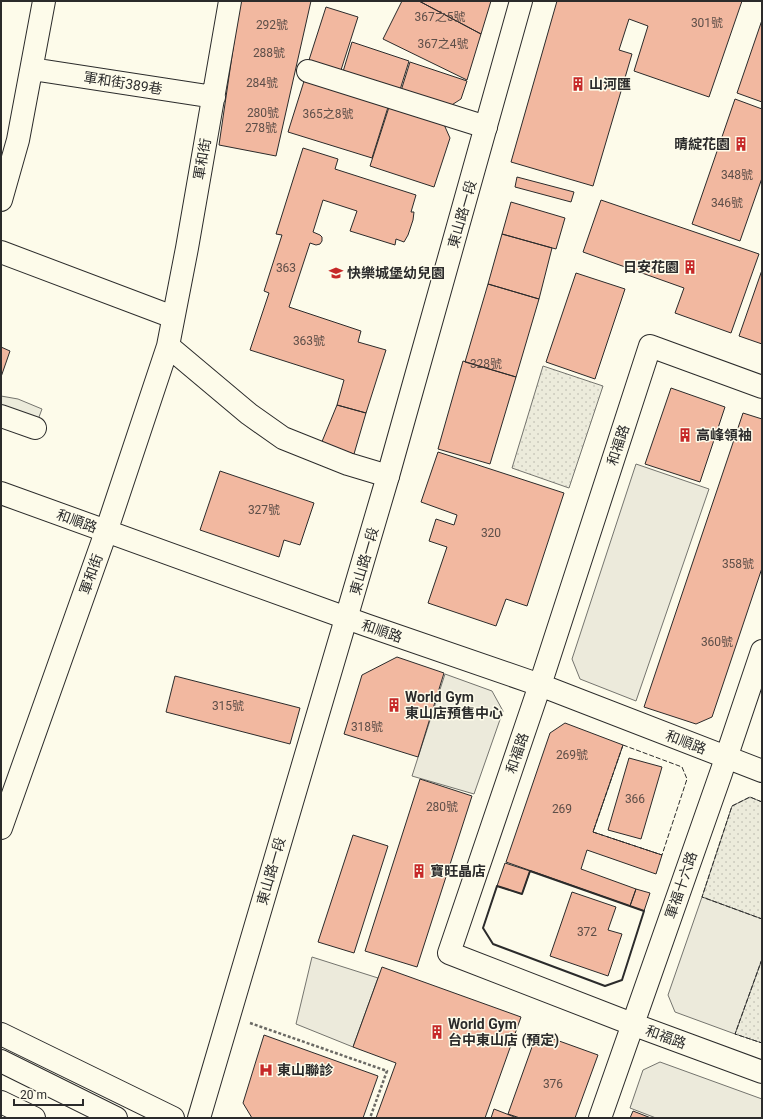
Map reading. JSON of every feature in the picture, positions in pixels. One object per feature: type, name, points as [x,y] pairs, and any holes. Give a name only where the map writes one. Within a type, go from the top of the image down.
[{"type":"main road","points":[[1,200],[18,140],[44,1]]},
{"type":"main road","name":"軍和街","points":[[1,828],[106,532],[168,346],[214,97],[230,1]]},
{"type":"main road","name":"東山路一段","points":[[199,1118],[388,476],[521,1]]},
{"type":"main road","name":"軍和街389巷","points":[[32,69],[214,97]]},
{"type":"main road","points":[[308,71],[486,127]]},
{"type":"main road","points":[[1,252],[173,317]]},
{"type":"main road","points":[[168,346],[249,414],[283,438],[348,464],[388,476]]},
{"type":"main road","name":"和福路","points":[[762,387],[650,346],[540,685],[449,953],[632,1024],[762,1072]]},
{"type":"main road","points":[[1,416],[35,428]]},
{"type":"main road","name":"和順路","points":[[1,493],[347,618],[540,685],[762,771]]},
{"type":"main road","name":"軍福十六路","points":[[600,1118],[762,651]]},
{"type":"main road","points":[[1,1034],[172,1118]]},
{"type":"main road","points":[[1,1061],[116,1118]]},
{"type":"main road","points":[[1,1102],[34,1118]]},
{"type":"path","points":[[229,1015],[387,1071],[370,1118]]},
{"type":"shaded area","points":[[543,366],[603,386],[569,488],[512,468]]},
{"type":"shaded area","points":[[1,396],[18,399],[42,409],[33,433],[1,423]]},
{"type":"shaded area","points":[[636,464],[709,489],[636,701],[580,679],[572,659]]},
{"type":"shaded area","points":[[445,674],[492,691],[503,711],[474,794],[412,776]]},
{"type":"shaded area","points":[[750,797],[762,802],[762,919],[702,897],[732,806]]},
{"type":"shaded area","points":[[702,897],[762,919],[762,959],[735,1034],[675,1012],[668,995]]},
{"type":"shaded area","points":[[312,957],[378,978],[353,1047],[296,1024]]},
{"type":"shaded area","points":[[762,959],[762,1043],[735,1034]]},
{"type":"shaded area","points":[[660,1062],[762,1099],[762,1118],[656,1118],[630,1108],[643,1070]]},
{"type":"building","points":[[240,1],[311,1],[276,156],[219,145]]},
{"type":"building","points":[[402,1],[419,1],[481,34],[467,80],[383,39]]},
{"type":"building","points":[[419,1],[491,1],[481,34]]},
{"type":"building","name":"山河匯","points":[[557,1],[742,1],[709,97],[634,71],[648,26],[629,19],[619,50],[632,54],[593,186],[511,162]]},
{"type":"building","points":[[326,7],[358,17],[341,70],[309,60]]},
{"type":"building","points":[[762,20],[762,102],[737,93]]},
{"type":"building","points":[[352,42],[409,61],[399,93],[342,75]]},
{"type":"building","points":[[410,62],[467,81],[461,99],[447,108],[400,94]]},
{"type":"building","points":[[305,78],[389,104],[372,158],[288,132]]},
{"type":"building","name":"晴綻花園","points":[[735,99],[762,109],[762,178],[740,241],[692,224]]},
{"type":"building","points":[[390,104],[442,120],[450,138],[434,187],[370,166]]},
{"type":"building","points":[[303,148],[338,159],[335,169],[416,195],[411,212],[414,212],[413,220],[408,235],[404,242],[396,239],[395,245],[350,231],[357,211],[323,200],[313,232],[322,237],[322,241],[320,244],[316,245],[310,243],[289,307],[361,331],[358,342],[386,350],[366,413],[337,405],[344,380],[250,350],[269,293],[264,291],[282,235],[276,234]]},
{"type":"building","points":[[517,177],[574,192],[571,202],[515,187]]},
{"type":"building","name":"日安花園","points":[[601,200],[759,254],[731,333],[675,313],[684,288],[583,252]]},
{"type":"building","points":[[511,202],[565,218],[556,249],[502,234]]},
{"type":"building","points":[[502,234],[552,248],[539,299],[488,284]]},
{"type":"building","points":[[762,270],[762,344],[739,336]]},
{"type":"building","name":"日安花園","points":[[576,273],[625,289],[595,379],[546,362]]},
{"type":"building","points":[[488,284],[539,299],[516,377],[465,362]]},
{"type":"building","points":[[1,347],[10,351],[1,377]]},
{"type":"building","points":[[463,361],[516,377],[490,464],[438,449]]},
{"type":"building","name":"高峰領袖","points":[[671,388],[725,407],[700,482],[645,464]]},
{"type":"building","points":[[337,405],[366,413],[354,454],[321,444]]},
{"type":"building","points":[[743,413],[762,419],[762,568],[712,717],[696,724],[644,707]]},
{"type":"building","points":[[438,452],[564,493],[527,606],[506,599],[496,626],[428,603],[447,547],[429,541],[436,519],[454,525],[457,515],[421,502]]},
{"type":"building","points":[[220,471],[314,503],[300,545],[284,540],[279,557],[200,530]]},
{"type":"building","name":"World Gym 東山店預售中心","points":[[397,657],[444,673],[418,757],[344,734],[362,675]]},
{"type":"building","points":[[175,676],[300,708],[290,744],[166,712]]},
{"type":"building","points":[[565,723],[623,745],[593,832],[662,855],[656,874],[587,850],[581,869],[636,889],[630,906],[506,862],[550,733]]},
{"type":"building","points":[[629,758],[662,767],[641,839],[608,830]]},
{"type":"building","name":"寶旺晶店","points":[[420,779],[472,796],[417,967],[365,951]]},
{"type":"building","points":[[353,835],[388,846],[354,953],[318,942]]},
{"type":"building","points":[[505,863],[530,871],[522,894],[497,886]]},
{"type":"building","points":[[636,889],[650,893],[644,911],[630,906]]},
{"type":"building","points":[[572,892],[616,907],[608,930],[622,934],[608,976],[550,956]]},
{"type":"building","name":"World Gym 台中東山店 (預定)","points":[[382,967],[521,1017],[485,1118],[376,1118],[396,1063],[353,1047]]},
{"type":"building","points":[[537,1033],[598,1055],[575,1118],[520,1118],[508,1114]]},
{"type":"building","points":[[264,1035],[378,1076],[363,1118],[252,1118],[243,1103]]},
{"type":"building","points":[[494,1109],[517,1118],[491,1118]]},
{"type":"building","points":[[633,1111],[651,1118],[630,1118]]},
{"type":"fence","points":[[623,745],[682,767],[687,779],[662,855],[593,832],[623,745]]},
{"type":"fence","points":[[762,802],[750,797],[732,806],[702,897],[762,919]]},
{"type":"fence","points":[[762,959],[735,1034],[762,1043]]},
{"type":"wall","points":[[530,871],[644,911],[622,980],[605,986],[493,944],[483,928],[497,886],[522,894],[530,871]]},
{"type":"place","name":"山河匯","points":[[578,84]]},
{"type":"place","name":"晴綻花園","points":[[741,144]]},
{"type":"place","name":"日安花園","points":[[690,267]]},
{"type":"place","name":"快樂城堡幼兒園","points":[[336,273]]},
{"type":"place","name":"高峰領袖","points":[[685,435]]},
{"type":"place","name":"World Gym 東山店預售中心","points":[[394,705]]},
{"type":"place","name":"寶旺晶店","points":[[419,871]]},
{"type":"place","name":"World Gym 台中東山店 (預定)","points":[[437,1032]]},
{"type":"place","name":"東山聯診","points":[[266,1070]]}]
